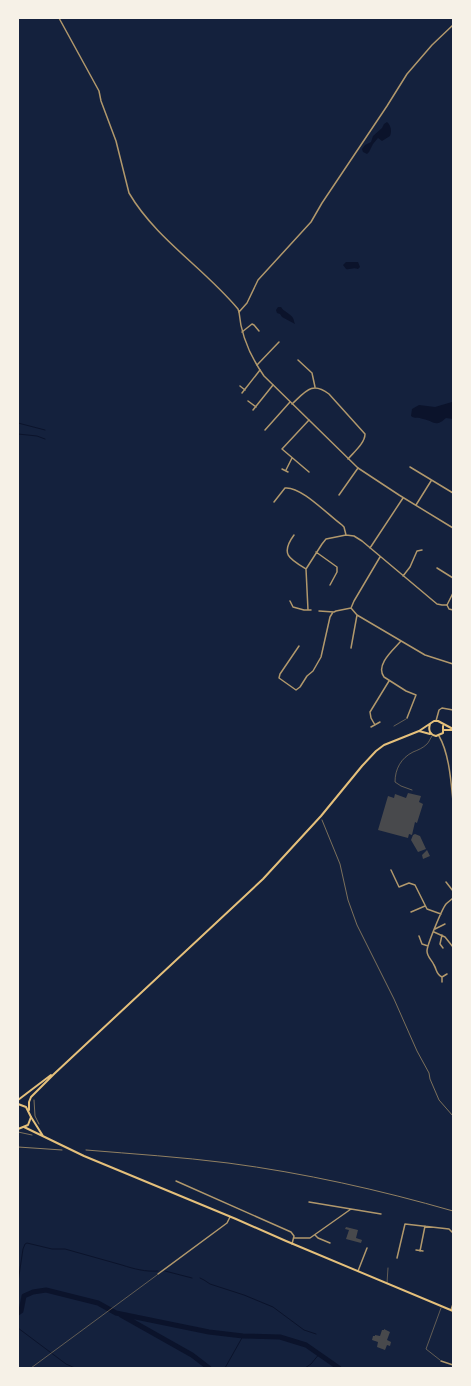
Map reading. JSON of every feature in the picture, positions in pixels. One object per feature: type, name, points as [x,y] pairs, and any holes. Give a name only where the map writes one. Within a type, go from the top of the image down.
[{"type":"main road","points":[[28,1110],[31,1098],[54,1074],[263,879],[321,816],[376,751],[392,741],[419,731],[436,721],[453,729]]},
{"type":"main road","points":[[430,724],[429,731],[432,735]]},
{"type":"main road","points":[[442,724],[444,730]]},
{"type":"main road","points":[[419,731],[439,736],[444,730],[453,729]]},
{"type":"main road","points":[[18,1100],[54,1074]]},
{"type":"main road","points":[[18,1104],[24,1106],[28,1110],[43,1137]]},
{"type":"main road","points":[[18,1131],[24,1128],[31,1117]]},
{"type":"main road","points":[[24,1128],[84,1156],[452,1311]]},
{"type":"street","points":[[59,18],[99,91],[101,101],[116,141],[129,193],[152,226],[223,291],[238,309],[242,332],[260,370],[273,385],[358,468],[453,528]]},
{"type":"street","points":[[239,312],[247,303],[258,280],[311,222],[407,74],[432,45],[453,25]]},
{"type":"street","points":[[242,332],[252,324],[259,331]]},
{"type":"street","points":[[257,366],[279,342]]},
{"type":"street","points":[[298,360],[312,373],[315,387]]},
{"type":"street","points":[[242,393],[260,370]]},
{"type":"street","points":[[253,410],[273,385]]},
{"type":"street","points":[[240,386],[244,390]]},
{"type":"street","points":[[292,404],[308,390],[315,387],[322,389],[329,394],[365,434],[363,442],[348,459]]},
{"type":"street","points":[[248,401],[256,407]]},
{"type":"street","points":[[265,430],[290,402]]},
{"type":"street","points":[[309,420],[282,449],[309,472]]},
{"type":"street","points":[[286,470],[292,458]]},
{"type":"street","points":[[410,467],[453,493]]},
{"type":"street","points":[[339,495],[358,468]]},
{"type":"street","points":[[282,469],[288,472]]},
{"type":"street","points":[[416,505],[432,481]]},
{"type":"street","points":[[274,502],[285,488],[288,487],[297,490],[303,493],[342,524],[346,535]]},
{"type":"street","points":[[370,548],[404,497]]},
{"type":"street","points":[[294,535],[287,546],[287,553],[290,559],[306,568]]},
{"type":"street","points":[[308,610],[306,568],[326,539],[346,535],[358,538],[437,604],[447,605],[453,610]]},
{"type":"street","points":[[403,576],[410,567],[417,551],[416,547]]},
{"type":"street","points":[[417,551],[422,550]]},
{"type":"street","points":[[316,552],[338,567],[330,585]]},
{"type":"street","points":[[351,608],[380,557]]},
{"type":"street","points":[[437,568],[453,578]]},
{"type":"street","points":[[447,605],[453,593]]},
{"type":"street","points":[[290,601],[294,607],[301,610],[311,610]]},
{"type":"street","points":[[319,611],[334,612],[351,608]]},
{"type":"street","points":[[351,608],[357,615],[425,655],[453,664]]},
{"type":"street","points":[[299,646],[280,674],[279,678],[296,690],[300,688],[321,658],[330,617],[334,612]]},
{"type":"street","points":[[351,648],[357,615]]},
{"type":"street","points":[[401,641],[390,652],[381,669],[381,674],[389,681],[416,695],[407,718]]},
{"type":"street","points":[[375,724],[370,716],[370,712],[389,681]]},
{"type":"street","points":[[436,721],[439,710],[442,708],[453,710]]},
{"type":"street","points":[[371,727],[380,722]]},
{"type":"street","points":[[439,736],[443,744],[449,770],[453,801]]},
{"type":"street","points":[[392,870],[400,889]]},
{"type":"street","points":[[446,882],[453,891]]},
{"type":"street","points":[[399,886],[409,883],[415,885],[427,909],[441,914]]},
{"type":"street","points":[[442,977],[438,975],[433,962],[428,955],[428,946],[446,904],[453,898]]},
{"type":"street","points":[[411,912],[425,906]]},
{"type":"street","points":[[436,928],[445,924]]},
{"type":"street","points":[[434,932],[448,939],[453,947]]},
{"type":"street","points":[[442,935],[440,940],[442,948]]},
{"type":"street","points":[[419,936],[422,944],[428,946]]},
{"type":"street","points":[[442,977],[447,974]]},
{"type":"street","points":[[442,977],[442,982]]},
{"type":"street","points":[[176,1181],[293,1233],[294,1238],[292,1244]]},
{"type":"street","points":[[309,1202],[381,1214]]},
{"type":"street","points":[[294,1238],[306,1238],[315,1235],[351,1209]]},
{"type":"street","points":[[158,1274],[227,1223],[230,1217]]},
{"type":"street","points":[[397,1258],[405,1224],[449,1230],[453,1234]]},
{"type":"street","points":[[420,1251],[425,1226]]},
{"type":"street","points":[[315,1235],[318,1238],[330,1243]]},
{"type":"street","points":[[358,1271],[367,1248]]},
{"type":"street","points":[[416,1250],[423,1251]]},
{"type":"street","points":[[452,1311],[453,1304]]},
{"type":"street","points":[[441,1361],[453,1365]]},
{"type":"lane","points":[[394,726],[407,718]]},
{"type":"lane","points":[[412,790],[395,782],[395,776],[401,761],[426,745],[432,735]]},
{"type":"lane","points":[[387,1283],[388,1268]]},
{"type":"lane","points":[[31,1368],[158,1274]]},
{"type":"lane","points":[[441,1361],[426,1349],[442,1306]]},
{"type":"path","points":[[321,816],[340,864],[348,900],[358,925],[394,999],[417,1051],[429,1072],[430,1079],[439,1100],[453,1116]]},
{"type":"path","points":[[33,1099],[35,1102],[35,1116],[40,1126]]},
{"type":"path","points":[[18,1131],[32,1135]]},
{"type":"water","points":[[387,122],[391,129],[390,136],[382,141],[378,138],[367,154],[363,152],[362,149],[365,145],[371,142],[373,136]]},
{"type":"water","points":[[346,262],[358,262],[360,267],[358,269],[346,269],[343,265]]},
{"type":"water","points":[[278,307],[281,307],[292,316],[295,324],[277,313],[276,310]]},
{"type":"water","points":[[452,402],[453,419],[446,418],[439,423],[434,423],[411,416],[412,409],[419,405],[435,407]]},
{"type":"building","points":[[408,793],[421,796],[419,802],[423,804],[417,823],[415,822],[412,835],[409,834],[408,838],[378,830],[388,796],[394,798],[395,794],[406,798]]},
{"type":"building","points":[[415,834],[420,836],[426,849],[418,852],[411,840]]},
{"type":"building","points":[[427,850],[430,856],[423,859],[422,855]]},
{"type":"building","points":[[346,1227],[358,1230],[356,1238],[362,1240],[361,1243],[346,1239],[349,1230],[345,1229]]},
{"type":"building","points":[[384,1329],[390,1332],[387,1340],[391,1342],[390,1346],[387,1345],[385,1350],[377,1347],[378,1342],[372,1340],[373,1336],[375,1335],[380,1336],[382,1330]]},
{"type":"waterway","points":[[18,423],[45,430]]},
{"type":"waterway","points":[[18,434],[37,436],[45,439]]},
{"type":"waterway","points":[[18,1282],[23,1249],[27,1243],[52,1249],[65,1249],[136,1269],[158,1271]]},
{"type":"waterway","points":[[165,1271],[192,1278]]},
{"type":"waterway","points":[[200,1278],[210,1284],[244,1295],[273,1307],[304,1330],[316,1334]]},
{"type":"waterway","points":[[18,1313],[21,1311],[24,1296],[33,1292],[46,1290],[98,1303],[116,1313],[209,1332],[243,1336],[280,1337],[306,1345],[339,1368]]},
{"type":"waterway","points":[[121,1315],[192,1355],[209,1368]]},
{"type":"waterway","points":[[18,1328],[66,1364],[75,1368]]},
{"type":"waterway","points":[[225,1368],[243,1336]]},
{"type":"waterway","points":[[305,1368],[311,1364],[320,1353]]},
{"type":"railway","points":[[18,1147],[62,1150]]},
{"type":"railway","points":[[86,1150],[210,1161],[256,1167],[370,1189],[453,1211]]}]
